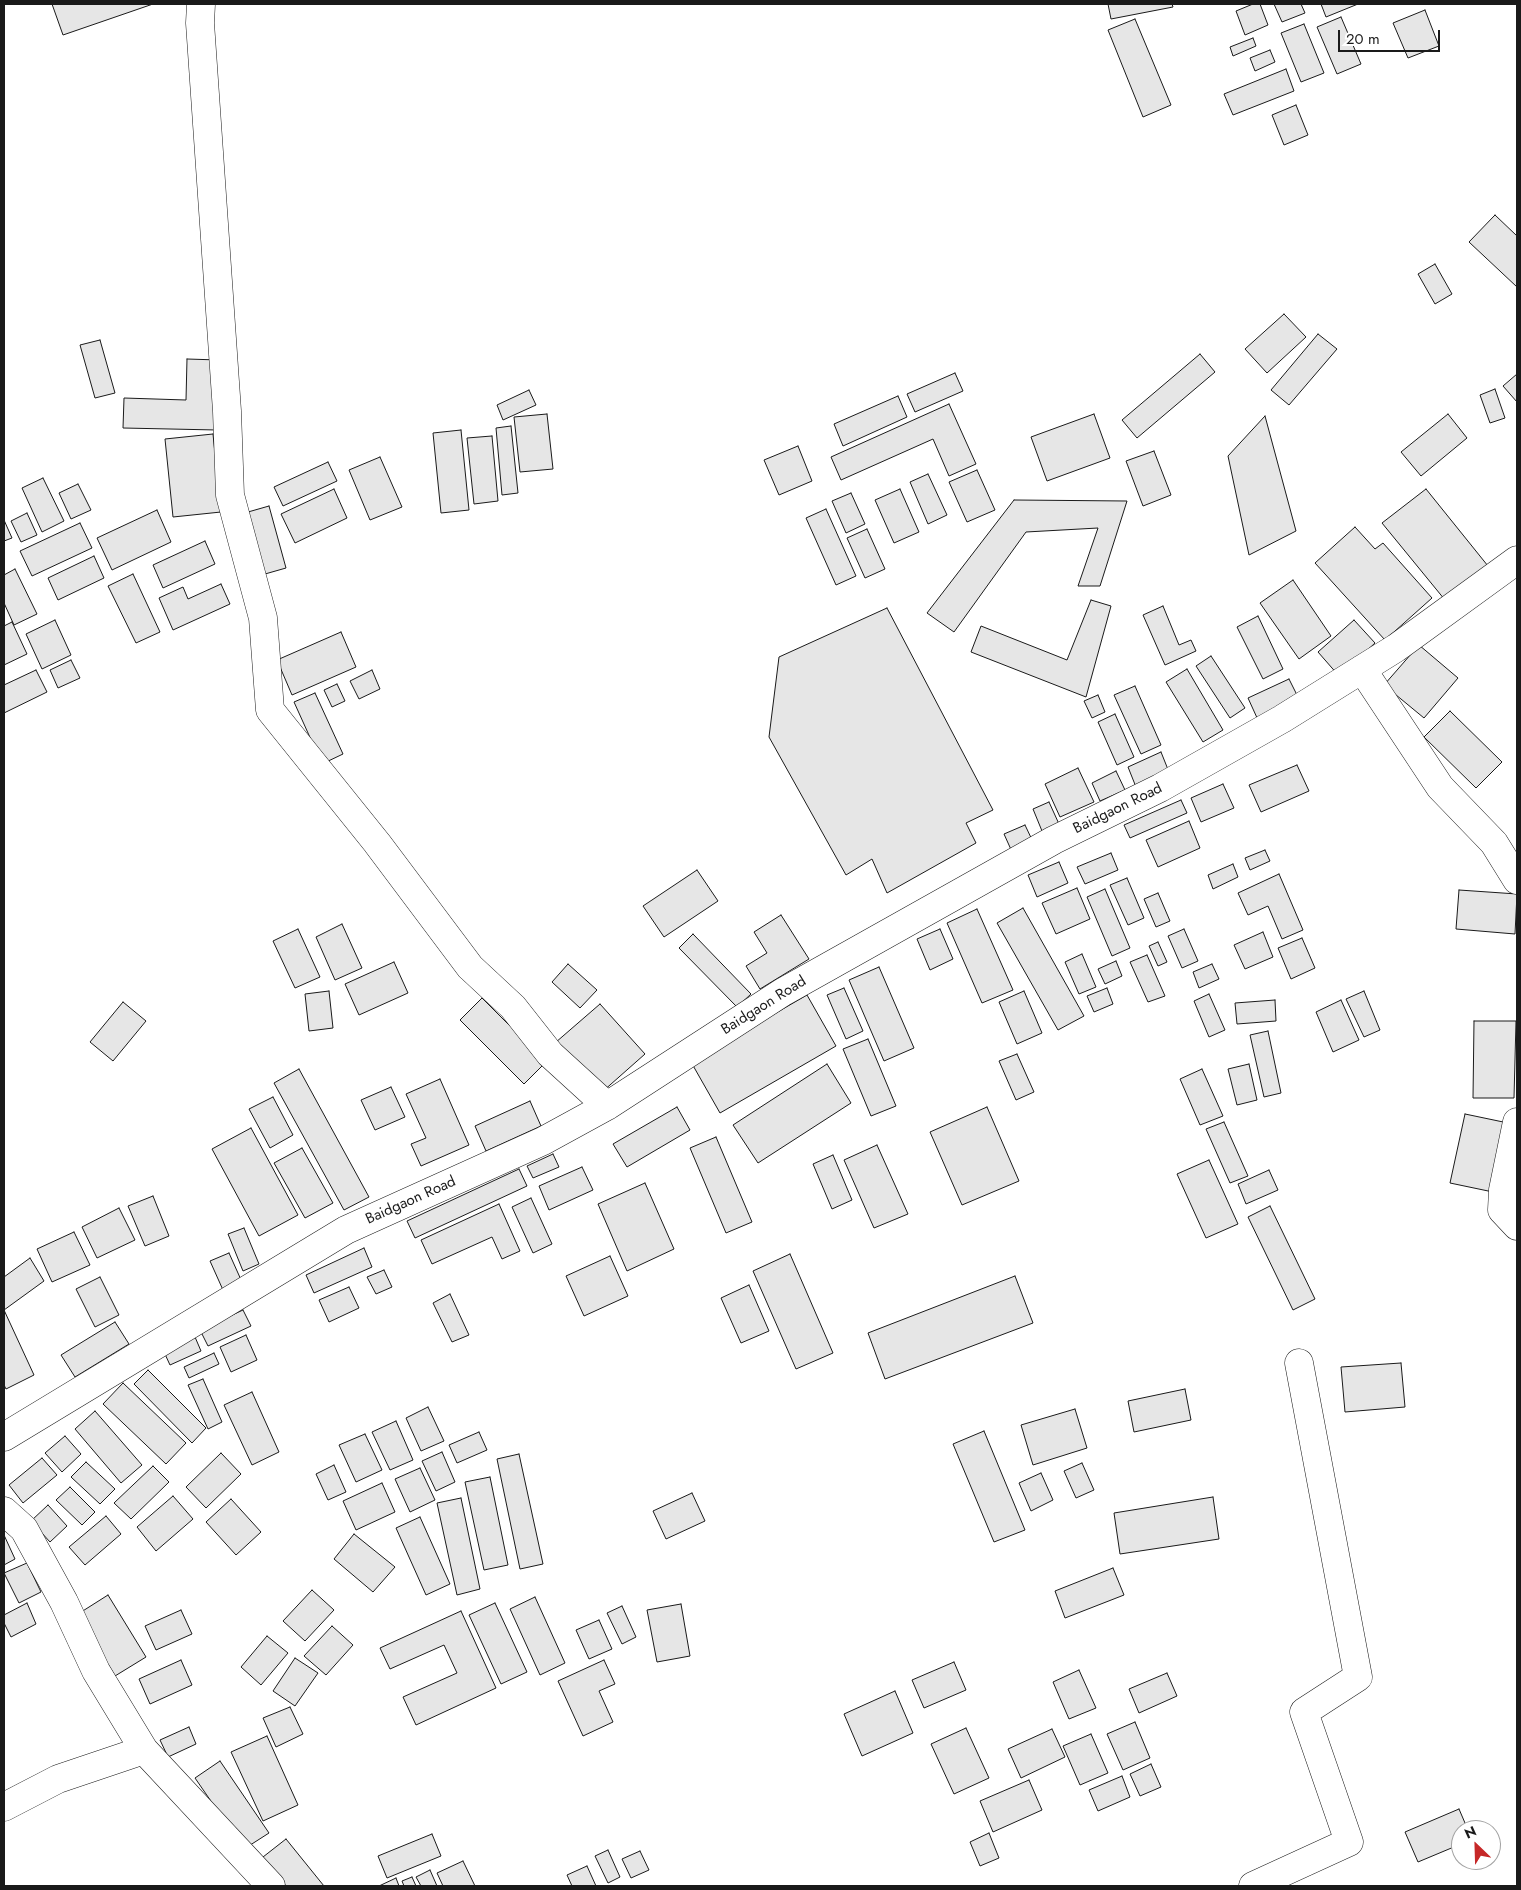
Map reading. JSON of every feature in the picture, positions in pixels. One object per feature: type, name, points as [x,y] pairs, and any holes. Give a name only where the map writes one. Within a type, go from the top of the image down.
[{"type":"street","points":[[201,4],[200,23],[226,401],[230,495],[264,618],[270,710],[377,843],[470,967],[512,1007],[550,1054],[607,1106]]},
{"type":"street","name":"Baidgaon Road","points":[[4,1437],[161,1340],[346,1230],[543,1141],[607,1106],[782,992],[1054,840],[1160,788],[1282,719],[1396,648],[1517,560]]},
{"type":"street","points":[[1362,669],[1440,788],[1494,843],[1517,880]]},
{"type":"street","points":[[1517,1122],[1503,1190],[1502,1210],[1517,1226]]},
{"type":"street","points":[[1253,1886],[1348,1842],[1304,1712],[1358,1677],[1300,1362]]},
{"type":"street","points":[[4,1511],[24,1529],[64,1602],[96,1671],[144,1750],[271,1886]]},
{"type":"street","points":[[4,1807],[58,1779],[144,1750]]},
{"type":"building","points":[[52,4],[153,4],[63,35]]},
{"type":"building","points":[[1108,4],[1172,4],[1173,7],[1111,19]]},
{"type":"building","points":[[1253,4],[1260,4],[1268,25],[1245,35],[1236,11]]},
{"type":"building","points":[[1274,4],[1301,4],[1305,13],[1282,22]]},
{"type":"building","points":[[1321,4],[1358,4],[1326,17]]},
{"type":"building","points":[[1425,10],[1439,46],[1408,58],[1393,23]]},
{"type":"building","points":[[1341,17],[1361,64],[1337,74],[1317,27]]},
{"type":"building","points":[[1135,19],[1171,105],[1143,117],[1108,30]]},
{"type":"building","points":[[1304,24],[1324,73],[1301,82],[1281,33]]},
{"type":"building","points":[[1253,38],[1256,46],[1233,56],[1230,47]]},
{"type":"building","points":[[1270,50],[1275,62],[1255,71],[1250,58]]},
{"type":"building","points":[[1286,69],[1294,91],[1233,115],[1224,94]]},
{"type":"building","points":[[1296,105],[1308,135],[1284,145],[1272,115]]},
{"type":"building","points":[[1495,215],[1517,236],[1517,287],[1469,242]]},
{"type":"building","points":[[1435,264],[1452,294],[1435,304],[1418,274]]},
{"type":"building","points":[[1284,314],[1306,337],[1267,373],[1245,349]]},
{"type":"building","points":[[1318,334],[1337,349],[1289,405],[1271,390]]},
{"type":"building","points":[[100,340],[115,393],[95,398],[80,345]]},
{"type":"building","points":[[1200,354],[1215,372],[1137,438],[1122,420]]},
{"type":"building","points":[[187,359],[219,360],[217,430],[123,428],[124,398],[186,400]]},
{"type":"building","points":[[955,373],[963,391],[915,412],[907,394]]},
{"type":"building","points":[[1517,374],[1517,402],[1503,386]]},
{"type":"building","points":[[1495,389],[1505,418],[1490,423],[1480,395]]},
{"type":"building","points":[[529,390],[536,405],[503,420],[497,405]]},
{"type":"building","points":[[898,396],[907,417],[843,446],[834,424]]},
{"type":"building","points":[[949,404],[976,464],[949,476],[933,439],[841,480],[831,457]]},
{"type":"building","points":[[547,414],[553,469],[520,472],[514,417]]},
{"type":"building","points":[[1094,414],[1110,458],[1047,481],[1031,437]]},
{"type":"building","points":[[1448,414],[1467,438],[1421,476],[1401,452]]},
{"type":"building","points":[[1265,416],[1296,531],[1249,555],[1228,456]]},
{"type":"building","points":[[511,426],[518,493],[502,495],[496,428]]},
{"type":"building","points":[[461,430],[469,510],[441,513],[433,433]]},
{"type":"building","points":[[213,434],[221,512],[173,517],[165,439]]},
{"type":"building","points":[[492,436],[498,501],[474,504],[467,438]]},
{"type":"building","points":[[798,446],[812,481],[779,495],[764,460]]},
{"type":"building","points":[[1154,451],[1171,495],[1143,506],[1126,461]]},
{"type":"building","points":[[380,457],[402,507],[370,520],[349,470]]},
{"type":"building","points":[[328,462],[337,481],[283,506],[274,487]]},
{"type":"building","points":[[977,470],[995,510],[967,522],[949,482]]},
{"type":"building","points":[[928,474],[947,515],[928,524],[910,482]]},
{"type":"building","points":[[43,478],[64,521],[42,532],[22,488]]},
{"type":"building","points":[[78,484],[91,510],[71,519],[59,493]]},
{"type":"building","points":[[334,489],[347,518],[295,543],[281,514]]},
{"type":"building","points":[[900,489],[919,532],[894,543],[875,500]]},
{"type":"building","points":[[1426,489],[1488,566],[1445,600],[1382,523]]},
{"type":"building","points":[[851,493],[865,524],[846,533],[832,501]]},
{"type":"building","points":[[1014,500],[1127,501],[1100,586],[1078,586],[1098,528],[1026,532],[954,632],[927,613]]},
{"type":"building","points":[[269,506],[286,568],[258,576],[241,514]]},
{"type":"building","points":[[826,509],[856,576],[836,585],[806,518]]},
{"type":"building","points":[[157,510],[171,542],[112,570],[97,538]]},
{"type":"building","points":[[27,513],[37,535],[21,542],[11,521]]},
{"type":"building","points":[[4,520],[12,538],[4,541]]},
{"type":"building","points":[[80,523],[92,548],[32,576],[20,551]]},
{"type":"building","points":[[1355,527],[1375,549],[1383,543],[1432,598],[1385,640],[1315,563]]},
{"type":"building","points":[[867,529],[885,569],[865,578],[847,538]]},
{"type":"building","points":[[205,541],[215,564],[163,588],[153,565]]},
{"type":"building","points":[[94,556],[104,578],[58,600],[48,578]]},
{"type":"building","points":[[15,569],[37,614],[14,625],[4,603],[4,575]]},
{"type":"building","points":[[133,574],[160,632],[136,643],[108,586]]},
{"type":"building","points":[[1293,580],[1331,636],[1299,659],[1260,603]]},
{"type":"building","points":[[221,584],[230,604],[173,630],[159,598],[183,587],[188,599]]},
{"type":"building","points":[[1091,600],[1111,606],[1086,697],[971,652],[981,626],[1067,660]]},
{"type":"building","points":[[1163,606],[1179,645],[1191,640],[1196,651],[1165,665],[1143,615]]},
{"type":"building","points":[[887,608],[993,810],[966,823],[976,843],[887,893],[872,859],[846,875],[769,737],[779,657]]},
{"type":"building","points":[[1258,616],[1283,669],[1263,679],[1237,627]]},
{"type":"building","points":[[55,620],[71,655],[42,669],[26,634]]},
{"type":"building","points":[[1354,620],[1375,643],[1339,676],[1318,652]]},
{"type":"building","points":[[12,622],[27,654],[4,665],[4,626]]},
{"type":"building","points":[[341,632],[356,667],[292,695],[277,660]]},
{"type":"building","points":[[1419,645],[1458,678],[1424,718],[1384,685]]},
{"type":"building","points":[[1211,656],[1245,708],[1230,718],[1196,666]]},
{"type":"building","points":[[71,660],[80,678],[58,688],[50,670]]},
{"type":"building","points":[[1187,669],[1223,730],[1203,742],[1166,682]]},
{"type":"building","points":[[36,670],[47,692],[4,713],[4,685]]},
{"type":"building","points":[[372,670],[380,689],[359,699],[350,681]]},
{"type":"building","points":[[1289,679],[1300,701],[1258,720],[1248,698]]},
{"type":"building","points":[[337,684],[345,701],[332,707],[324,690]]},
{"type":"building","points":[[1135,686],[1161,745],[1141,754],[1114,695]]},
{"type":"building","points":[[315,693],[343,754],[322,764],[294,702]]},
{"type":"building","points":[[1098,695],[1105,712],[1092,718],[1084,701]]},
{"type":"building","points":[[1450,711],[1502,762],[1476,788],[1424,737]]},
{"type":"building","points":[[1115,714],[1134,757],[1117,765],[1098,722]]},
{"type":"building","points":[[1161,752],[1169,772],[1136,787],[1128,767]]},
{"type":"building","points":[[1297,765],[1309,791],[1261,812],[1249,785]]},
{"type":"building","points":[[1078,768],[1094,802],[1060,817],[1045,784]]},
{"type":"building","points":[[1116,771],[1125,790],[1100,801],[1092,783]]},
{"type":"building","points":[[1223,784],[1234,808],[1201,822],[1191,798]]},
{"type":"building","points":[[1181,800],[1187,813],[1130,838],[1124,825]]},
{"type":"building","points":[[1049,802],[1059,824],[1042,831],[1033,809]]},
{"type":"building","points":[[1189,821],[1200,848],[1158,867],[1146,840]]},
{"type":"building","points":[[1025,825],[1034,844],[1013,854],[1004,834]]},
{"type":"building","points":[[1265,850],[1270,861],[1250,870],[1245,858]]},
{"type":"building","points":[[1111,853],[1118,870],[1085,884],[1077,867]]},
{"type":"building","points":[[1059,862],[1068,883],[1037,897],[1028,875]]},
{"type":"building","points":[[1233,864],[1238,877],[1213,889],[1208,875]]},
{"type":"building","points":[[697,870],[718,901],[664,937],[643,906]]},
{"type":"building","points":[[1279,874],[1303,930],[1282,939],[1268,906],[1248,915],[1238,893]]},
{"type":"building","points":[[1127,878],[1144,918],[1128,925],[1110,885]]},
{"type":"building","points":[[1077,888],[1090,919],[1056,934],[1042,903]]},
{"type":"building","points":[[1105,889],[1130,948],[1112,956],[1087,897]]},
{"type":"building","points":[[1459,890],[1517,894],[1515,934],[1456,929]]},
{"type":"building","points":[[1158,893],[1170,921],[1156,927],[1144,899]]},
{"type":"building","points":[[1023,908],[1084,1016],[1058,1030],[997,923]]},
{"type":"building","points":[[977,909],[1013,990],[982,1003],[947,923]]},
{"type":"building","points":[[781,915],[809,959],[760,989],[746,966],[767,953],[754,932]]},
{"type":"building","points":[[342,924],[362,968],[335,980],[316,937]]},
{"type":"building","points":[[298,929],[320,977],[295,988],[273,941]]},
{"type":"building","points":[[940,929],[953,959],[930,970],[917,939]]},
{"type":"building","points":[[1184,929],[1198,961],[1182,968],[1168,936]]},
{"type":"building","points":[[1263,932],[1273,957],[1245,969],[1234,945]]},
{"type":"building","points":[[693,934],[751,994],[737,1007],[679,948]]},
{"type":"building","points":[[1302,938],[1315,968],[1291,979],[1278,948]]},
{"type":"building","points":[[1158,942],[1167,962],[1158,966],[1149,946]]},
{"type":"building","points":[[1082,954],[1096,987],[1079,994],[1065,962]]},
{"type":"building","points":[[1147,955],[1165,996],[1148,1002],[1130,962]]},
{"type":"building","points":[[1116,961],[1122,976],[1105,984],[1098,969]]},
{"type":"building","points":[[394,962],[408,993],[359,1015],[345,984]]},
{"type":"building","points":[[568,964],[597,990],[580,1008],[552,982]]},
{"type":"building","points":[[1212,964],[1219,979],[1199,988],[1193,972]]},
{"type":"building","points":[[879,967],[914,1048],[884,1061],[849,980]]},
{"type":"building","points":[[844,988],[863,1031],[846,1039],[827,995]]},
{"type":"building","points":[[1107,988],[1113,1004],[1094,1012],[1087,996]]},
{"type":"building","points":[[329,991],[333,1028],[309,1031],[305,994]]},
{"type":"building","points":[[1024,991],[1042,1033],[1017,1044],[999,1002]]},
{"type":"building","points":[[1364,991],[1380,1030],[1364,1037],[1346,999]]},
{"type":"building","points":[[1209,994],[1225,1030],[1209,1037],[1194,1001]]},
{"type":"building","points":[[807,995],[836,1046],[720,1113],[691,1062]]},
{"type":"building","points":[[482,998],[546,1062],[524,1084],[460,1020]]},
{"type":"building","points":[[1275,1000],[1276,1021],[1237,1024],[1235,1003]]},
{"type":"building","points":[[1341,1000],[1359,1040],[1333,1052],[1316,1012]]},
{"type":"building","points":[[123,1002],[146,1021],[113,1061],[90,1042]]},
{"type":"building","points":[[600,1004],[645,1054],[593,1100],[548,1049]]},
{"type":"building","points":[[1474,1021],[1516,1021],[1514,1098],[1473,1098]]},
{"type":"building","points":[[1268,1031],[1281,1093],[1264,1097],[1250,1035]]},
{"type":"building","points":[[868,1039],[896,1106],[871,1116],[843,1049]]},
{"type":"building","points":[[1017,1054],[1034,1092],[1016,1100],[999,1061]]},
{"type":"building","points":[[827,1064],[851,1103],[758,1163],[733,1125]]},
{"type":"building","points":[[1249,1064],[1257,1100],[1237,1105],[1228,1069]]},
{"type":"building","points":[[299,1069],[369,1197],[344,1210],[274,1083]]},
{"type":"building","points":[[1202,1069],[1223,1116],[1200,1125],[1180,1079]]},
{"type":"building","points":[[440,1079],[469,1145],[421,1166],[411,1144],[426,1138],[406,1094]]},
{"type":"building","points":[[391,1087],[405,1117],[375,1130],[361,1100]]},
{"type":"building","points":[[273,1097],[293,1135],[270,1148],[249,1109]]},
{"type":"building","points":[[530,1101],[541,1126],[486,1151],[475,1126]]},
{"type":"building","points":[[677,1107],[690,1130],[627,1167],[613,1144]]},
{"type":"building","points":[[987,1107],[1019,1181],[962,1205],[930,1132]]},
{"type":"building","points":[[1465,1114],[1508,1123],[1493,1192],[1450,1183]]},
{"type":"building","points":[[1224,1122],[1248,1176],[1230,1183],[1206,1129]]},
{"type":"building","points":[[251,1128],[298,1215],[259,1236],[212,1149]]},
{"type":"building","points":[[716,1137],[752,1222],[726,1233],[690,1148]]},
{"type":"building","points":[[877,1145],[908,1214],[874,1228],[844,1160]]},
{"type":"building","points":[[302,1148],[333,1203],[305,1218],[274,1163]]},
{"type":"building","points":[[553,1154],[559,1167],[533,1178],[527,1166]]},
{"type":"building","points":[[833,1155],[852,1200],[832,1209],[813,1164]]},
{"type":"building","points":[[1209,1160],[1238,1224],[1206,1238],[1177,1174]]},
{"type":"building","points":[[582,1167],[593,1190],[549,1210],[539,1186]]},
{"type":"building","points":[[519,1169],[527,1186],[415,1238],[407,1221]]},
{"type":"building","points":[[1269,1170],[1278,1190],[1246,1204],[1238,1184]]},
{"type":"building","points":[[645,1183],[674,1249],[627,1271],[598,1204]]},
{"type":"building","points":[[153,1196],[169,1236],[145,1246],[128,1206]]},
{"type":"building","points":[[531,1198],[552,1244],[533,1253],[512,1207]]},
{"type":"building","points":[[499,1204],[520,1251],[502,1259],[492,1237],[432,1264],[421,1240]]},
{"type":"building","points":[[1270,1206],[1315,1299],[1293,1310],[1248,1217]]},
{"type":"building","points":[[119,1208],[135,1240],[97,1258],[82,1227]]},
{"type":"building","points":[[244,1228],[259,1264],[243,1271],[228,1234]]},
{"type":"building","points":[[74,1232],[90,1265],[52,1282],[37,1249]]},
{"type":"building","points":[[364,1248],[372,1267],[314,1293],[306,1275]]},
{"type":"building","points":[[229,1253],[242,1282],[223,1290],[210,1261]]},
{"type":"building","points":[[790,1254],[833,1353],[796,1369],[753,1271]]},
{"type":"building","points":[[610,1256],[628,1296],[584,1316],[566,1276]]},
{"type":"building","points":[[30,1258],[44,1281],[4,1310],[4,1277]]},
{"type":"building","points":[[384,1270],[392,1287],[376,1294],[367,1277]]},
{"type":"building","points":[[1015,1276],[1033,1323],[885,1379],[868,1333]]},
{"type":"building","points":[[100,1277],[119,1315],[95,1327],[76,1289]]},
{"type":"building","points":[[749,1285],[769,1331],[741,1343],[721,1298]]},
{"type":"building","points":[[349,1287],[359,1308],[329,1322],[319,1300]]},
{"type":"building","points":[[450,1294],[469,1335],[452,1342],[433,1303]]},
{"type":"building","points":[[4,1310],[34,1375],[6,1389],[4,1385]]},
{"type":"building","points":[[243,1310],[251,1326],[208,1346],[200,1330]]},
{"type":"building","points":[[115,1322],[129,1344],[75,1377],[61,1355]]},
{"type":"building","points":[[246,1335],[257,1360],[231,1372],[220,1347]]},
{"type":"building","points":[[195,1337],[201,1351],[170,1365],[164,1352]]},
{"type":"building","points":[[214,1353],[219,1364],[189,1378],[184,1367]]},
{"type":"building","points":[[1401,1363],[1405,1407],[1345,1412],[1341,1367]]},
{"type":"building","points":[[148,1370],[206,1428],[192,1443],[134,1384]]},
{"type":"building","points":[[203,1379],[222,1422],[208,1429],[188,1385]]},
{"type":"building","points":[[123,1383],[186,1443],[166,1464],[103,1404]]},
{"type":"building","points":[[1185,1389],[1191,1420],[1134,1432],[1128,1401]]},
{"type":"building","points":[[252,1392],[279,1452],[252,1465],[224,1405]]},
{"type":"building","points":[[428,1407],[444,1441],[421,1451],[406,1418]]},
{"type":"building","points":[[1075,1409],[1087,1448],[1033,1465],[1021,1425]]},
{"type":"building","points":[[95,1411],[142,1465],[121,1483],[75,1429]]},
{"type":"building","points":[[396,1421],[413,1460],[390,1470],[372,1432]]},
{"type":"building","points":[[984,1431],[1025,1530],[994,1542],[953,1444]]},
{"type":"building","points":[[479,1432],[487,1450],[457,1463],[449,1445]]},
{"type":"building","points":[[365,1434],[382,1470],[356,1482],[339,1445]]},
{"type":"building","points":[[65,1436],[81,1454],[62,1472],[45,1453]]},
{"type":"building","points":[[442,1452],[455,1482],[436,1491],[422,1461]]},
{"type":"building","points":[[221,1453],[241,1474],[206,1508],[186,1487]]},
{"type":"building","points":[[519,1454],[543,1564],[520,1569],[497,1459]]},
{"type":"building","points":[[42,1458],[57,1475],[23,1503],[9,1485]]},
{"type":"building","points":[[86,1462],[115,1489],[100,1504],[71,1477]]},
{"type":"building","points":[[1082,1463],[1094,1490],[1076,1498],[1064,1471]]},
{"type":"building","points":[[334,1465],[346,1492],[328,1500],[316,1474]]},
{"type":"building","points":[[153,1466],[169,1482],[131,1519],[114,1503]]},
{"type":"building","points":[[420,1468],[435,1500],[410,1512],[395,1479]]},
{"type":"building","points":[[1041,1473],[1053,1500],[1031,1511],[1019,1483]]},
{"type":"building","points":[[490,1477],[508,1565],[484,1570],[465,1482]]},
{"type":"building","points":[[382,1483],[395,1512],[356,1530],[343,1501]]},
{"type":"building","points":[[70,1487],[95,1512],[82,1525],[56,1500]]},
{"type":"building","points":[[692,1493],[705,1521],[666,1539],[653,1511]]},
{"type":"building","points":[[173,1496],[193,1519],[156,1551],[137,1527]]},
{"type":"building","points":[[1213,1497],[1219,1539],[1120,1554],[1114,1513]]},
{"type":"building","points":[[461,1498],[480,1589],[457,1595],[437,1503]]},
{"type":"building","points":[[231,1499],[261,1532],[236,1555],[206,1522]]},
{"type":"building","points":[[48,1505],[67,1526],[50,1542],[31,1521]]},
{"type":"building","points":[[106,1516],[121,1534],[85,1565],[69,1547]]},
{"type":"building","points":[[420,1517],[450,1584],[426,1595],[396,1528]]},
{"type":"building","points":[[354,1534],[395,1567],[373,1592],[334,1559]]},
{"type":"building","points":[[4,1535],[15,1559],[4,1565]]},
{"type":"building","points":[[27,1563],[41,1592],[19,1603],[4,1573]]},
{"type":"building","points":[[1113,1568],[1124,1595],[1065,1618],[1055,1591]]},
{"type":"building","points":[[312,1590],[334,1610],[305,1641],[283,1621]]},
{"type":"building","points":[[108,1595],[146,1657],[115,1676],[78,1614]]},
{"type":"building","points":[[535,1597],[565,1663],[540,1675],[510,1609]]},
{"type":"building","points":[[27,1603],[36,1624],[11,1637],[4,1623],[4,1615]]},
{"type":"building","points":[[495,1603],[527,1672],[501,1684],[469,1615]]},
{"type":"building","points":[[681,1604],[690,1656],[657,1662],[647,1610]]},
{"type":"building","points":[[622,1606],[636,1637],[622,1644],[607,1613]]},
{"type":"building","points":[[181,1610],[192,1634],[156,1650],[145,1626]]},
{"type":"building","points":[[461,1611],[496,1688],[416,1725],[403,1697],[457,1673],[444,1645],[390,1669],[380,1648]]},
{"type":"building","points":[[599,1620],[612,1649],[589,1659],[576,1630]]},
{"type":"building","points":[[332,1626],[353,1645],[326,1675],[304,1656]]},
{"type":"building","points":[[267,1636],[288,1653],[261,1685],[241,1667]]},
{"type":"building","points":[[295,1658],[318,1673],[295,1706],[273,1691]]},
{"type":"building","points":[[181,1660],[192,1685],[150,1704],[139,1679]]},
{"type":"building","points":[[604,1660],[615,1684],[599,1691],[613,1722],[583,1736],[558,1681]]},
{"type":"building","points":[[954,1662],[966,1690],[924,1708],[912,1680]]},
{"type":"building","points":[[1079,1670],[1096,1708],[1069,1719],[1053,1682]]},
{"type":"building","points":[[1167,1673],[1177,1696],[1139,1713],[1129,1689]]},
{"type":"building","points":[[895,1691],[913,1733],[862,1756],[844,1714]]},
{"type":"building","points":[[290,1707],[303,1734],[276,1747],[263,1718]]},
{"type":"building","points":[[1135,1722],[1150,1758],[1123,1770],[1107,1734]]},
{"type":"building","points":[[189,1727],[196,1744],[168,1757],[160,1740]]},
{"type":"building","points":[[966,1728],[989,1778],[954,1794],[931,1744]]},
{"type":"building","points":[[1052,1729],[1065,1757],[1021,1778],[1008,1749]]},
{"type":"building","points":[[1091,1734],[1108,1773],[1080,1785],[1063,1746]]},
{"type":"building","points":[[267,1736],[298,1805],[263,1821],[231,1752]]},
{"type":"building","points":[[220,1761],[269,1833],[244,1849],[195,1778]]},
{"type":"building","points":[[1151,1764],[1161,1787],[1140,1796],[1130,1774]]},
{"type":"building","points":[[1122,1776],[1130,1797],[1098,1811],[1089,1790]]},
{"type":"building","points":[[1029,1780],[1042,1810],[993,1832],[980,1801]]},
{"type":"building","points":[[1459,1809],[1464,1820],[1451,1820],[1451,1848],[1418,1862],[1405,1832]]},
{"type":"building","points":[[989,1833],[999,1858],[980,1866],[970,1842]]},
{"type":"building","points":[[432,1834],[441,1856],[387,1878],[378,1856]]},
{"type":"building","points":[[286,1839],[324,1886],[286,1886],[263,1857]]},
{"type":"building","points":[[608,1850],[620,1877],[608,1883],[595,1856]]},
{"type":"building","points":[[640,1851],[649,1870],[631,1878],[622,1859]]},
{"type":"building","points":[[463,1861],[475,1886],[443,1886],[437,1873]]},
{"type":"building","points":[[587,1866],[596,1886],[572,1886],[567,1875]]},
{"type":"building","points":[[430,1870],[437,1886],[421,1886],[416,1877]]},
{"type":"building","points":[[412,1877],[416,1886],[404,1886],[402,1881]]},
{"type":"building","points":[[396,1878],[399,1886],[379,1886]]}]
